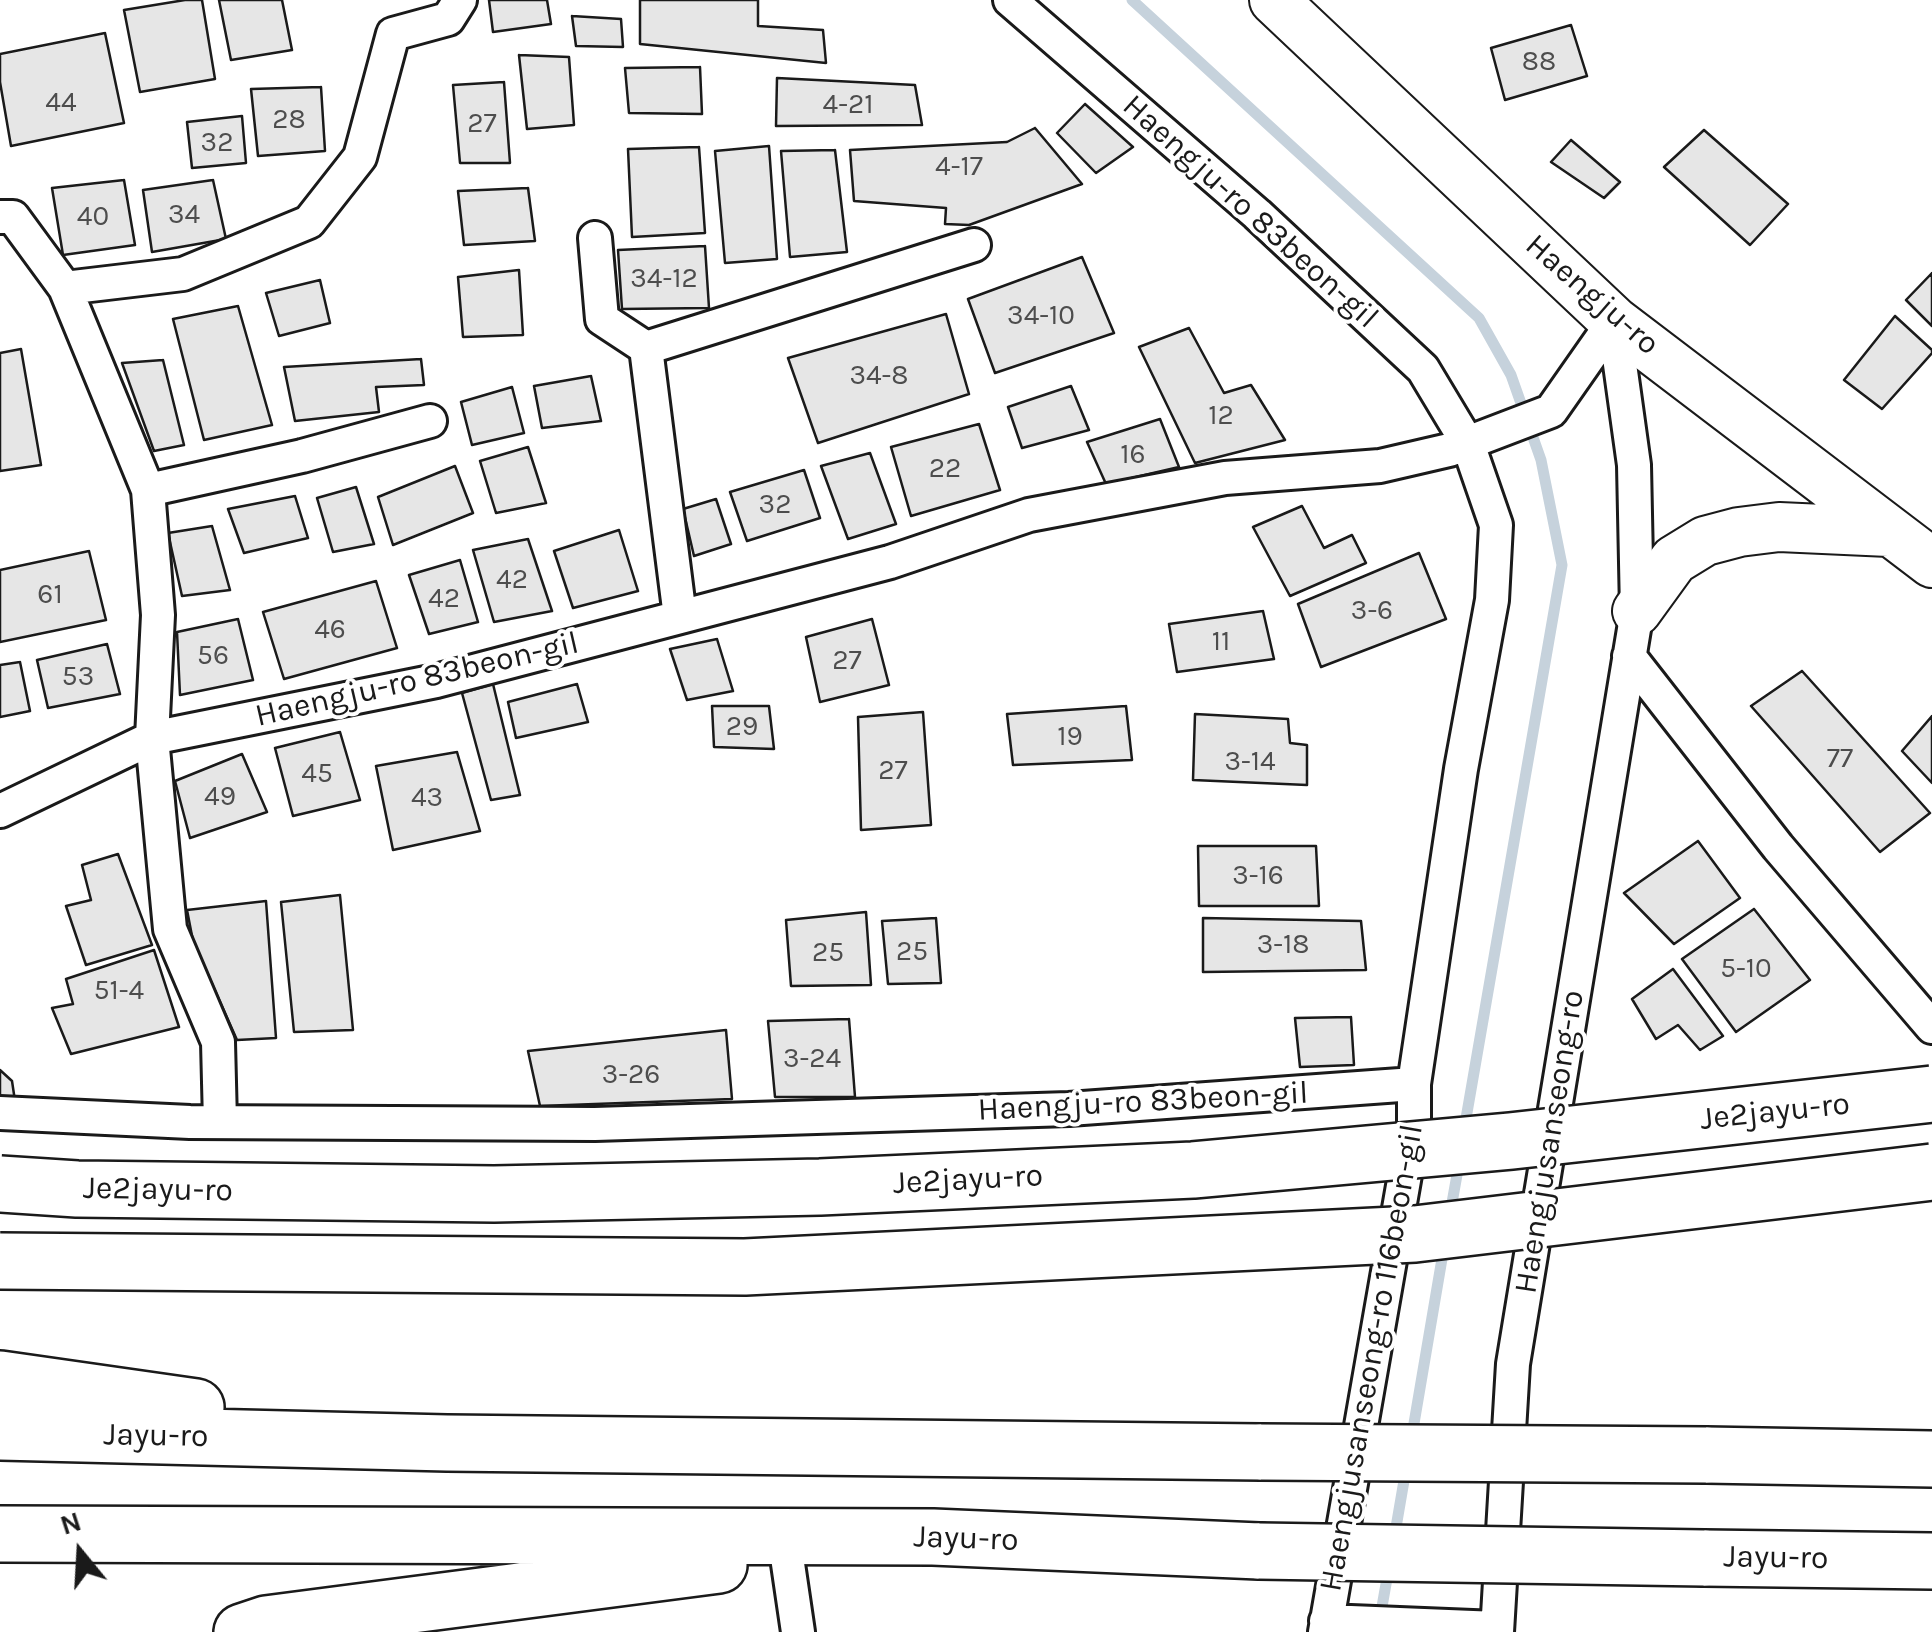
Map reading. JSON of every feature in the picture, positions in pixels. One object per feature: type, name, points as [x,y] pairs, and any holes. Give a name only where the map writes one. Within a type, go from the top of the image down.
[{"type":"highway","name":"Je2jayu-ro","points":[[0,1184],[77,1190],[494,1194],[860,1185],[1192,1170],[1511,1141],[1932,1094]]},
{"type":"highway","points":[[0,1260],[765,1266],[1415,1234],[1932,1172]]},
{"type":"highway","points":[[0,1379],[447,1443]]},
{"type":"highway","name":"Jayu-ro","points":[[0,1432],[447,1443],[1932,1460]]},
{"type":"highway","name":"Jayu-ro","points":[[0,1534],[933,1538],[1258,1550],[1932,1560]]},
{"type":"highway","points":[[242,1632],[266,1624],[933,1538]]},
{"type":"main road","name":"Haengju-ro","points":[[1274,0],[1614,321],[1932,564]]},
{"type":"main road","points":[[1633,634],[1674,560],[1705,541],[1779,527],[1890,532]]},
{"type":"street","points":[[64,288],[183,274],[309,222],[360,157],[393,34],[448,19],[460,0]]},
{"type":"street","name":"Haengju-ro 83beon-gil","points":[[0,1113],[220,1122],[595,1124],[1050,1110],[1414,1084],[1460,769],[1492,600],[1496,524],[1468,444],[1423,369],[1257,214],[1010,0]]},
{"type":"street","points":[[0,217],[14,217],[64,288],[148,490],[158,614],[152,738],[170,929],[218,1042],[220,1122]]},
{"type":"street","points":[[595,238],[602,318],[646,348],[680,617]]},
{"type":"street","points":[[646,348],[974,245]]},
{"type":"street","points":[[1468,444],[1551,411],[1614,321]]},
{"type":"street","name":"Haengjusanseong-ro","points":[[1497,1630],[1514,1364],[1633,634],[1634,466],[1614,321]]},
{"type":"street","points":[[148,490],[302,456],[430,421]]},
{"type":"street","name":"Haengju-ro 83beon-gil","points":[[0,811],[152,738],[436,681],[890,562],[1030,515],[1225,478],[1380,466],[1468,444]]},
{"type":"street","points":[[1633,634],[1778,847],[1932,1026]]},
{"type":"street","name":"Haengjusanseong-ro 116beon-gil","points":[[1337,1625],[1414,1123],[1414,1084]]},
{"type":"street","points":[[787,1557],[798,1632]]},
{"type":"street","points":[[1337,1625],[1497,1630]]},
{"type":"building","points":[[202,0],[215,79],[140,92],[124,10]]},
{"type":"building","points":[[219,0],[282,0],[292,50],[231,60]]},
{"type":"building","points":[[489,0],[547,0],[551,24],[493,32]]},
{"type":"building","points":[[640,0],[758,0],[758,26],[823,30],[826,63],[640,44]]},
{"type":"building","points":[[572,16],[621,19],[623,47],[576,46]]},
{"type":"building","points":[[1571,25],[1587,76],[1505,100],[1491,48]]},
{"type":"building","points":[[105,33],[124,123],[11,146],[0,82],[0,54]]},
{"type":"building","points":[[519,55],[569,57],[574,125],[527,129]]},
{"type":"building","points":[[700,67],[702,114],[629,113],[625,68]]},
{"type":"building","points":[[777,78],[915,85],[922,125],[776,126]]},
{"type":"building","points":[[504,82],[510,163],[460,163],[453,85]]},
{"type":"building","points":[[321,87],[325,151],[258,156],[251,89]]},
{"type":"building","points":[[1085,104],[1133,147],[1096,173],[1057,133]]},
{"type":"building","points":[[242,116],[246,163],[192,168],[187,122]]},
{"type":"building","points":[[1035,128],[1082,184],[969,225],[945,224],[946,208],[854,201],[850,150],[1007,142]]},
{"type":"building","points":[[1704,130],[1788,204],[1750,245],[1664,167]]},
{"type":"building","points":[[1571,140],[1620,182],[1604,198],[1551,162]]},
{"type":"building","points":[[769,146],[777,259],[725,263],[715,151]]},
{"type":"building","points":[[699,147],[705,233],[632,237],[628,149]]},
{"type":"building","points":[[835,150],[847,252],[790,257],[781,151]]},
{"type":"building","points":[[124,180],[135,245],[63,255],[52,188]]},
{"type":"building","points":[[213,180],[226,239],[152,252],[143,190]]},
{"type":"building","points":[[528,188],[535,241],[464,245],[458,191]]},
{"type":"building","points":[[705,246],[709,308],[622,309],[618,250]]},
{"type":"building","points":[[1082,257],[1114,333],[995,373],[968,299]]},
{"type":"building","points":[[519,270],[523,335],[463,337],[458,277]]},
{"type":"building","points":[[1932,273],[1932,326],[1906,300]]},
{"type":"building","points":[[320,280],[330,323],[279,336],[266,293]]},
{"type":"building","points":[[238,306],[272,425],[204,440],[173,319]]},
{"type":"building","points":[[946,314],[969,394],[818,443],[788,358]]},
{"type":"building","points":[[1895,316],[1932,353],[1882,409],[1844,380]]},
{"type":"building","points":[[1189,328],[1224,393],[1251,385],[1285,440],[1195,463],[1139,347]]},
{"type":"building","points":[[21,349],[41,465],[0,471],[0,353]]},
{"type":"building","points":[[421,359],[424,385],[376,387],[379,412],[295,421],[284,367]]},
{"type":"building","points":[[163,360],[184,445],[154,451],[122,363]]},
{"type":"building","points":[[591,376],[601,421],[542,428],[534,386]]},
{"type":"building","points":[[1071,386],[1089,430],[1022,448],[1008,407]]},
{"type":"building","points":[[512,387],[524,433],[472,445],[461,402]]},
{"type":"building","points":[[1160,419],[1179,467],[1106,484],[1087,442]]},
{"type":"building","points":[[979,424],[1000,490],[911,516],[891,447]]},
{"type":"building","points":[[528,447],[546,503],[496,513],[480,461]]},
{"type":"building","points":[[870,453],[896,524],[848,539],[821,466]]},
{"type":"building","points":[[455,466],[473,513],[393,545],[378,497]]},
{"type":"building","points":[[804,470],[820,518],[747,541],[730,492]]},
{"type":"building","points":[[356,487],[374,544],[333,552],[317,498]]},
{"type":"building","points":[[295,496],[308,538],[244,553],[228,509]]},
{"type":"building","points":[[716,499],[731,544],[694,556],[683,509]]},
{"type":"building","points":[[1302,506],[1324,548],[1352,535],[1366,563],[1290,596],[1253,527]]},
{"type":"building","points":[[212,526],[230,590],[182,596],[168,533]]},
{"type":"building","points":[[619,530],[638,591],[573,608],[554,551]]},
{"type":"building","points":[[528,539],[552,611],[494,622],[473,550]]},
{"type":"building","points":[[89,551],[106,620],[0,642],[0,570]]},
{"type":"building","points":[[1419,553],[1446,619],[1321,667],[1298,604]]},
{"type":"building","points":[[460,560],[478,622],[429,634],[409,575]]},
{"type":"building","points":[[376,581],[397,648],[284,679],[263,612]]},
{"type":"building","points":[[1263,611],[1274,659],[1177,672],[1169,624]]},
{"type":"building","points":[[238,619],[253,680],[180,695],[177,632]]},
{"type":"building","points":[[872,619],[889,685],[820,702],[806,637]]},
{"type":"building","points":[[717,639],[733,691],[687,700],[670,649]]},
{"type":"building","points":[[107,644],[120,694],[48,708],[37,660]]},
{"type":"building","points":[[20,662],[30,711],[0,717],[0,665]]},
{"type":"building","points":[[1802,671],[1930,813],[1880,852],[1751,706]]},
{"type":"building","points":[[493,684],[520,795],[491,800],[462,693]]},
{"type":"building","points":[[577,684],[588,722],[516,738],[508,702]]},
{"type":"building","points":[[712,706],[769,706],[774,749],[714,747]]},
{"type":"building","points":[[1126,706],[1132,760],[1013,765],[1007,714]]},
{"type":"building","points":[[923,712],[931,825],[861,830],[858,717]]},
{"type":"building","points":[[1195,714],[1288,719],[1290,743],[1307,745],[1307,785],[1193,780]]},
{"type":"building","points":[[1932,716],[1932,783],[1902,751]]},
{"type":"building","points":[[340,732],[360,800],[293,816],[275,748]]},
{"type":"building","points":[[457,752],[480,831],[393,850],[376,766]]},
{"type":"building","points":[[242,754],[267,812],[190,838],[175,781]]},
{"type":"building","points":[[1698,841],[1740,898],[1674,944],[1624,893]]},
{"type":"building","points":[[1198,846],[1316,846],[1319,906],[1199,906]]},
{"type":"building","points":[[118,854],[152,945],[86,965],[66,906],[91,900],[82,865]]},
{"type":"building","points":[[340,895],[353,1030],[294,1032],[281,902]]},
{"type":"building","points":[[266,901],[276,1038],[237,1040],[193,941],[187,910]]},
{"type":"building","points":[[1754,909],[1810,980],[1736,1032],[1682,959]]},
{"type":"building","points":[[866,912],[871,985],[791,986],[786,920]]},
{"type":"building","points":[[936,918],[941,983],[888,984],[882,921]]},
{"type":"building","points":[[1203,918],[1361,921],[1366,970],[1203,972]]},
{"type":"building","points":[[154,950],[179,1027],[71,1054],[52,1008],[73,1004],[66,979]]},
{"type":"building","points":[[1673,969],[1723,1036],[1700,1050],[1678,1025],[1656,1039],[1632,999]]},
{"type":"building","points":[[1351,1017],[1354,1065],[1300,1067],[1295,1018]]},
{"type":"building","points":[[849,1019],[855,1097],[775,1097],[768,1021]]},
{"type":"building","points":[[726,1030],[732,1099],[540,1106],[528,1051]]},
{"type":"building","points":[[0,1070],[12,1081],[15,1101],[0,1099]]},
{"type":"waterway","points":[[1132,0],[1479,318],[1511,375],[1541,460],[1562,565],[1464,1130]]},
{"type":"waterway","points":[[1450,1214],[1460,1158]]},
{"type":"waterway","points":[[1411,1441],[1444,1247]]},
{"type":"waterway","points":[[1394,1539],[1406,1469]]},
{"type":"waterway","points":[[1380,1618],[1389,1567]]}]
